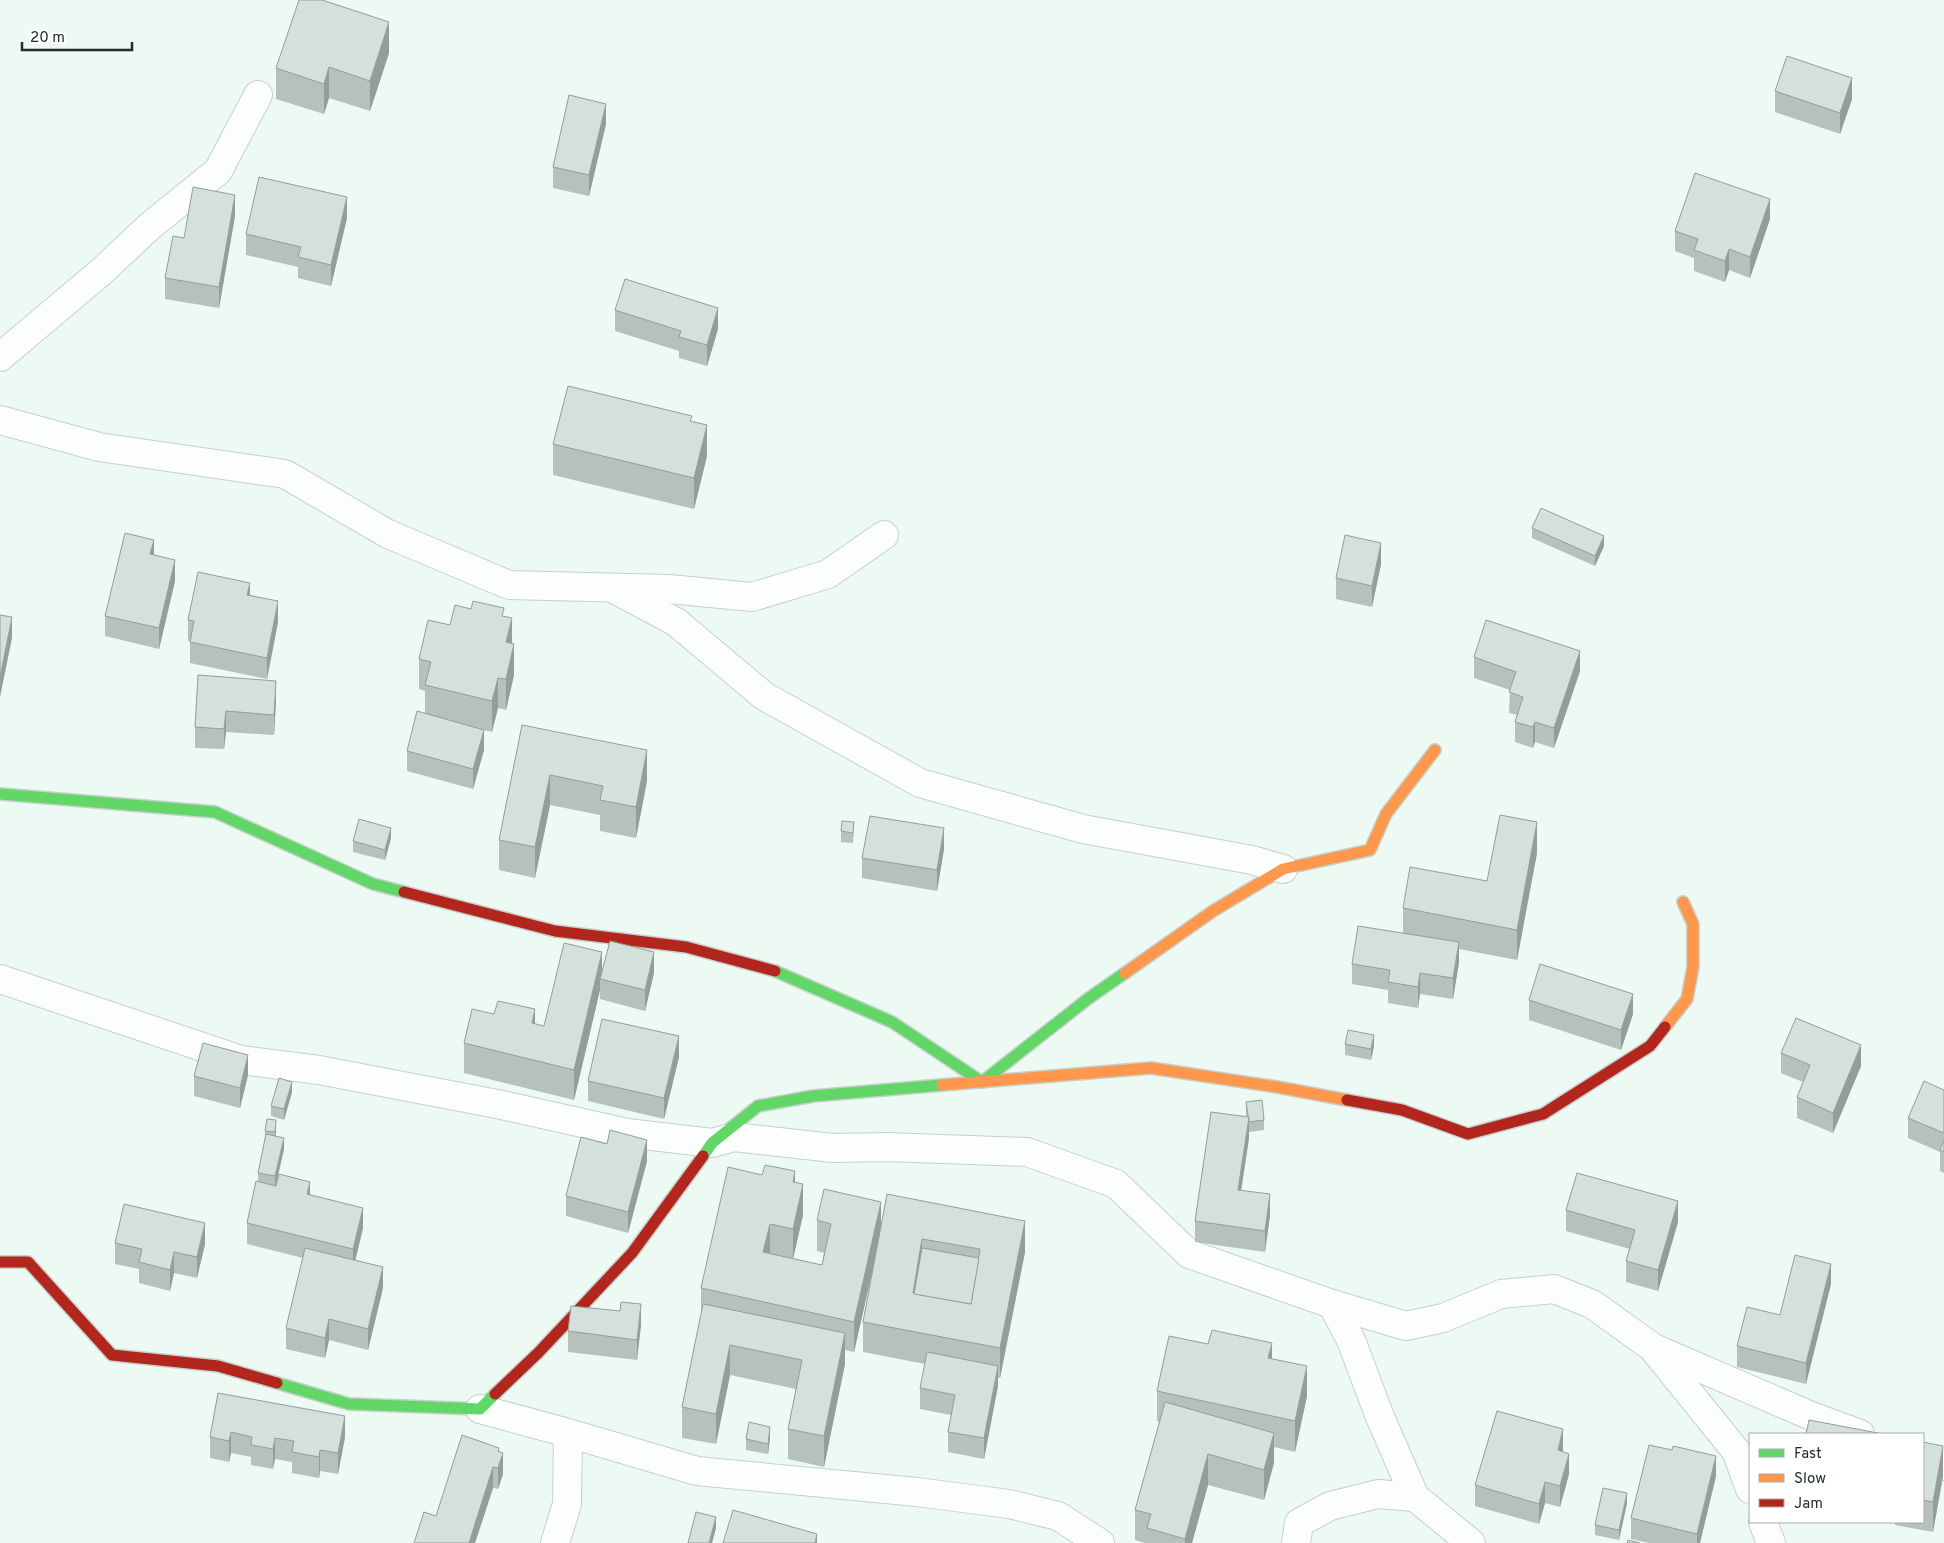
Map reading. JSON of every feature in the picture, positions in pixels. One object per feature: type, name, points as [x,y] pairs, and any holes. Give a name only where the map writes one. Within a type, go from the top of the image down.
[{"type":"street","points":[[0,357],[100,272],[150,226],[218,171],[258,95]]},
{"type":"street","points":[[0,420],[99,447],[285,474],[388,534],[509,585],[669,589],[752,596],[828,574],[884,535]]},
{"type":"street","points":[[613,588],[676,622],[764,696],[920,783],[1083,829],[1252,860],[1283,869]]},
{"type":"street","points":[[982,1082],[1089,998],[1213,911],[1283,869],[1370,850],[1386,814],[1435,750]]},
{"type":"street","points":[[0,794],[215,812],[373,884],[555,931],[686,947],[781,973],[892,1022],[982,1082]]},
{"type":"street","points":[[480,1410],[539,1352],[632,1252],[712,1143],[758,1106],[813,1096],[1151,1068],[1402,1110],[1468,1134],[1543,1114],[1650,1046],[1687,999],[1693,967],[1693,924],[1683,902]]},
{"type":"street","points":[[0,979],[242,1060],[328,1072],[498,1104],[627,1133],[712,1143],[734,1137],[833,1148],[887,1146],[1027,1152],[1116,1184],[1189,1254],[1332,1304],[1406,1326],[1443,1318],[1501,1294],[1554,1289],[1592,1304],[1652,1347],[1809,1415],[1857,1433]]},
{"type":"street","points":[[0,1262],[28,1262],[112,1355],[218,1366],[349,1404],[480,1410],[568,1433],[697,1471],[1009,1504],[1058,1516],[1100,1543]]},
{"type":"street","points":[[1332,1304],[1351,1340],[1380,1417],[1415,1497],[1470,1543]]},
{"type":"street","points":[[1652,1347],[1736,1451],[1749,1486]]},
{"type":"street","points":[[555,1543],[567,1504],[568,1433]]},
{"type":"street","points":[[1924,1458],[1944,1466]]},
{"type":"street","points":[[1296,1543],[1298,1522],[1330,1506],[1378,1494],[1415,1497]]},
{"type":"street","points":[[1763,1523],[1771,1543]]},
{"type":"building","points":[[299,0],[322,0],[389,22],[370,81],[329,67],[324,84],[276,68]]},
{"type":"building","points":[[1787,56],[1852,78],[1840,113],[1775,91]]},
{"type":"building","points":[[569,95],[606,104],[589,175],[553,167]]},
{"type":"building","points":[[1695,173],[1770,199],[1750,257],[1729,249],[1725,261],[1694,250],[1698,239],[1675,231]]},
{"type":"building","points":[[259,177],[347,197],[331,265],[298,257],[301,247],[246,234]]},
{"type":"building","points":[[193,187],[235,195],[219,287],[165,278],[173,236],[184,238]]},
{"type":"building","points":[[625,279],[718,308],[707,345],[679,337],[681,331],[615,310]]},
{"type":"building","points":[[568,386],[692,416],[690,421],[707,425],[694,478],[553,444]]},
{"type":"building","points":[[1541,508],[1604,536],[1595,556],[1532,528]]},
{"type":"building","points":[[125,533],[154,540],[150,554],[175,560],[159,628],[105,616]]},
{"type":"building","points":[[1345,535],[1381,543],[1372,586],[1336,578]]},
{"type":"building","points":[[198,572],[250,583],[247,595],[278,601],[267,658],[190,642],[194,621],[188,620]]},
{"type":"building","points":[[473,601],[504,608],[502,616],[512,618],[506,642],[514,644],[506,679],[498,678],[492,701],[425,685],[431,662],[419,659],[428,620],[450,625],[455,605],[471,609]]},
{"type":"building","points":[[0,615],[12,617],[0,677]]},
{"type":"building","points":[[1486,620],[1580,651],[1554,728],[1535,722],[1533,727],[1515,722],[1523,697],[1509,692],[1516,672],[1474,657]]},
{"type":"building","points":[[198,675],[276,681],[274,715],[226,711],[224,729],[195,727]]},
{"type":"building","points":[[417,711],[484,730],[473,769],[407,751]]},
{"type":"building","points":[[522,725],[647,750],[636,807],[600,800],[603,786],[550,775],[535,847],[499,840]]},
{"type":"building","points":[[1500,815],[1537,822],[1517,930],[1403,908],[1410,867],[1487,881]]},
{"type":"building","points":[[870,816],[944,828],[937,870],[862,858]]},
{"type":"building","points":[[359,819],[391,828],[385,850],[353,841]]},
{"type":"building","points":[[842,821],[854,822],[853,833],[841,831]]},
{"type":"building","points":[[1358,926],[1459,942],[1453,978],[1420,973],[1418,987],[1388,982],[1390,970],[1352,964]]},
{"type":"building","points":[[610,941],[654,952],[645,990],[600,979]]},
{"type":"building","points":[[564,943],[602,952],[574,1070],[464,1043],[472,1009],[494,1014],[498,1001],[535,1009],[532,1023],[544,1026]]},
{"type":"building","points":[[1540,964],[1633,994],[1621,1030],[1529,1000]]},
{"type":"building","points":[[1796,1018],[1861,1045],[1833,1113],[1797,1097],[1810,1065],[1781,1053]]},
{"type":"building","points":[[602,1019],[679,1036],[664,1098],[588,1081]]},
{"type":"building","points":[[1348,1030],[1374,1035],[1371,1049],[1345,1044]]},
{"type":"building","points":[[203,1043],[248,1055],[240,1088],[194,1076]]},
{"type":"building","points":[[279,1078],[292,1082],[284,1109],[271,1106]]},
{"type":"building","points":[[1924,1081],[1944,1090],[1944,1133],[1908,1118]]},
{"type":"building","points":[[1262,1100],[1264,1120],[1249,1122],[1246,1102]]},
{"type":"building","points":[[1211,1112],[1249,1117],[1238,1190],[1270,1194],[1265,1231],[1195,1221]]},
{"type":"building","points":[[267,1119],[276,1120],[275,1132],[265,1131]]},
{"type":"building","points":[[610,1130],[647,1140],[628,1212],[566,1196],[581,1137],[607,1144]]},
{"type":"building","points":[[266,1134],[284,1138],[275,1176],[258,1173]]},
{"type":"building","points":[[1944,1140],[1944,1152],[1940,1150]]},
{"type":"building","points":[[765,1165],[795,1171],[793,1182],[803,1184],[793,1229],[770,1224],[763,1252],[822,1265],[831,1224],[817,1220],[824,1189],[881,1202],[854,1322],[701,1288],[728,1167],[762,1175]]},
{"type":"building","points":[[1577,1173],[1678,1201],[1658,1270],[1626,1261],[1635,1230],[1566,1210]]},
{"type":"building","points":[[279,1174],[310,1182],[307,1194],[363,1208],[353,1249],[247,1223],[256,1181],[276,1186]]},
{"type":"building","points":[[887,1194],[1025,1221],[1000,1348],[863,1322]],"holes":[[[922,1239],[980,1249],[971,1304],[913,1293]]]},
{"type":"building","points":[[124,1204],[205,1223],[197,1257],[174,1252],[170,1270],[139,1262],[142,1249],[115,1243]]},
{"type":"building","points":[[305,1248],[383,1267],[368,1329],[329,1319],[325,1338],[286,1328]]},
{"type":"building","points":[[922,1248],[979,1258],[971,1304],[914,1294]]},
{"type":"building","points":[[1795,1255],[1831,1264],[1806,1363],[1737,1346],[1747,1307],[1780,1315]]},
{"type":"building","points":[[621,1302],[641,1304],[637,1340],[568,1331],[571,1306],[620,1311]]},
{"type":"building","points":[[703,1304],[845,1333],[824,1436],[788,1429],[802,1360],[730,1345],[716,1414],[682,1407]]},
{"type":"building","points":[[1212,1330],[1272,1343],[1268,1358],[1307,1366],[1295,1421],[1157,1391],[1169,1336],[1208,1344]]},
{"type":"building","points":[[927,1352],[998,1366],[984,1438],[948,1432],[955,1395],[920,1388]]},
{"type":"building","points":[[218,1393],[345,1416],[338,1453],[320,1450],[319,1457],[292,1452],[294,1441],[275,1438],[273,1449],[251,1445],[252,1437],[231,1432],[229,1441],[210,1437]]},
{"type":"building","points":[[1165,1402],[1274,1433],[1264,1470],[1208,1454],[1185,1539],[1147,1528],[1151,1514],[1135,1510]]},
{"type":"building","points":[[1497,1411],[1563,1429],[1558,1450],[1569,1454],[1560,1486],[1545,1482],[1539,1504],[1475,1485]]},
{"type":"building","points":[[1809,1420],[1878,1433],[1806,1433]]},
{"type":"building","points":[[749,1422],[770,1427],[768,1444],[746,1439]]},
{"type":"building","points":[[462,1435],[499,1448],[498,1451],[503,1453],[498,1468],[493,1467],[469,1543],[414,1543],[424,1512],[436,1516]]},
{"type":"building","points":[[1924,1442],[1943,1446],[1933,1502],[1924,1500]]},
{"type":"building","points":[[1649,1445],[1672,1450],[1673,1446],[1716,1456],[1697,1534],[1631,1518]]},
{"type":"building","points":[[1603,1488],[1627,1493],[1619,1530],[1595,1525]]},
{"type":"building","points":[[733,1510],[817,1534],[815,1543],[723,1543]]},
{"type":"building","points":[[696,1512],[716,1517],[709,1543],[688,1543]]},
{"type":"building","points":[[1628,1540],[1640,1543],[1627,1543]]},
{"type":"traffic: fast","points":[[0,794],[215,812],[373,884],[404,892]]},
{"type":"traffic: fast","points":[[775,971],[892,1022],[982,1082],[1089,998],[1125,973]]},
{"type":"traffic: fast","points":[[703,1156],[712,1143],[758,1106],[813,1096],[942,1085]]},
{"type":"traffic: fast","points":[[277,1383],[349,1404],[480,1409],[495,1394]]},
{"type":"traffic: slow","points":[[1125,973],[1213,911],[1283,869],[1370,850],[1386,814],[1435,750]]},
{"type":"traffic: slow","points":[[1665,1027],[1687,999],[1693,967],[1693,924],[1683,902]]},
{"type":"traffic: slow","points":[[942,1085],[1151,1068],[1277,1087],[1347,1100]]},
{"type":"traffic: jam","points":[[404,892],[555,931],[686,947],[775,971]]},
{"type":"traffic: jam","points":[[1347,1100],[1402,1110],[1468,1134],[1543,1114],[1650,1046],[1665,1027]]},
{"type":"traffic: jam","points":[[495,1394],[539,1352],[632,1253],[703,1156]]},
{"type":"traffic: jam","points":[[0,1262],[28,1262],[112,1355],[218,1366],[277,1383]]}]
